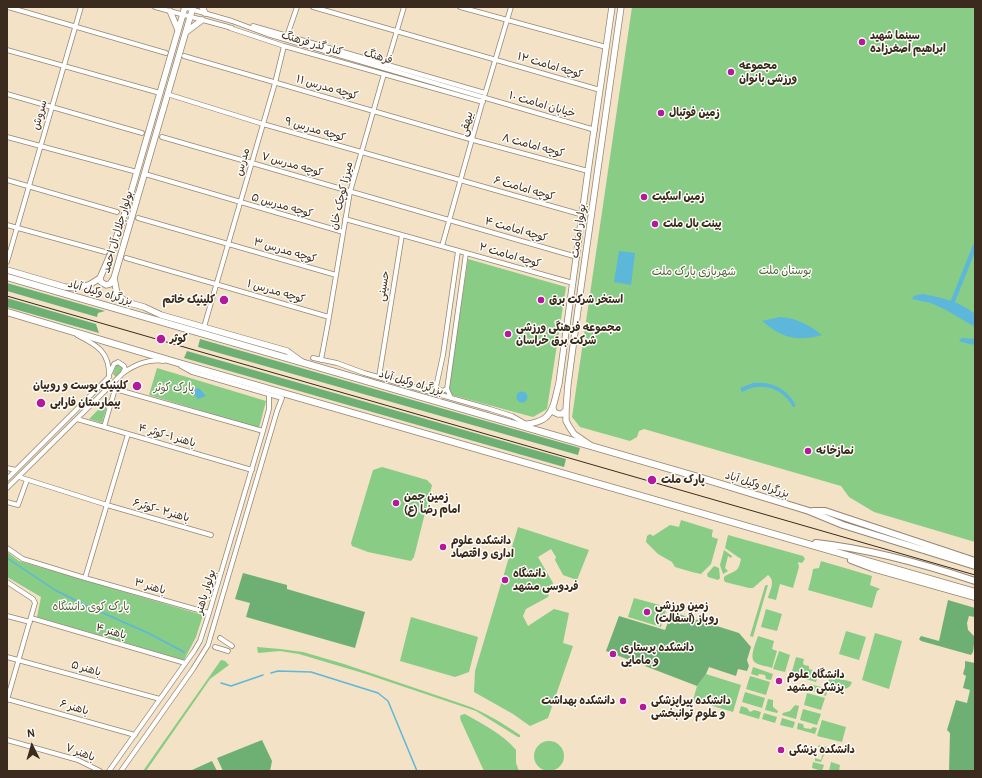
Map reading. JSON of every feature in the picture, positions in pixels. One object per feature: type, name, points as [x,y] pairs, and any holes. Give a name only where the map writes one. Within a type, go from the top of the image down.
[{"type":"highway","name":"بزرگراه وکیل آباد","points":[[7,277],[592,446],[809,511],[843,525],[974,562]]},
{"type":"highway","points":[[7,312],[175,362],[975,592]]},
{"type":"highway","points":[[242,381],[246,388]]},
{"type":"highway","points":[[800,542],[843,546],[928,566],[975,581]]},
{"type":"highway","points":[[800,542],[872,568],[975,597]]},
{"type":"main road","name":"بولوار جلال آل احمد","points":[[7,270],[65,287],[76,288],[89,286],[100,278],[112,253],[125,213],[184,7]]},
{"type":"main road","points":[[202,7],[205,13]]},
{"type":"main road","name":"بولوار امامت","points":[[553,408],[560,383],[588,171],[612,7]]},
{"type":"main road","name":"بولوار امامت","points":[[592,446],[574,434],[566,421],[566,410],[581,287],[621,7]]},
{"type":"main road","name":"بولوار جلال آل احمد","points":[[192,8],[114,278],[116,294],[126,302],[144,307],[161,315],[287,351],[302,362]]},
{"type":"main road","points":[[170,11],[178,31]]},
{"type":"main road","points":[[185,32],[202,20]]},
{"type":"main road","points":[[154,114],[161,116]]},
{"type":"main road","points":[[100,278],[101,282],[106,285],[112,283],[114,278]]},
{"type":"main road","points":[[553,408],[554,412],[558,414],[562,414],[566,410]]},
{"type":"main road","points":[[517,425],[527,424],[545,418],[551,414],[553,408]]},
{"type":"street","points":[[8,7],[166,53]]},
{"type":"street","name":"سروش","points":[[7,262],[81,7]]},
{"type":"street","points":[[155,7],[230,28],[267,34]]},
{"type":"street","points":[[184,7],[192,8],[232,21],[267,34]]},
{"type":"street","points":[[287,36],[297,7]]},
{"type":"street","name":"کوچه امامت ۱۲","points":[[313,7],[600,90]]},
{"type":"street","points":[[387,64],[404,7]]},
{"type":"street","points":[[460,7],[606,47]]},
{"type":"street","name":"بیهقی","points":[[442,246],[511,7]]},
{"type":"street","name":"کنار گذر فرهنگ","points":[[232,21],[387,64],[484,98]]},
{"type":"street","name":"کنار گذر فرهنگ","points":[[230,28],[284,46],[384,74],[484,98]]},
{"type":"street","name":"فرهنگ","points":[[267,34],[484,98]]},
{"type":"street","name":"مدرس","points":[[204,327],[275,83],[284,46]]},
{"type":"street","points":[[7,50],[160,93]]},
{"type":"street","name":"کوچه مدرس ۱۱","points":[[184,56],[473,140]]},
{"type":"street","name":"میرزا کوچک خان","points":[[321,360],[350,192],[384,74]]},
{"type":"street","points":[[7,94],[142,133]]},
{"type":"street","name":"کوچه مدرس ۹","points":[[167,94],[263,124],[461,181]]},
{"type":"street","name":"خیابان امامت ۱۰","points":[[484,98],[595,130]]},
{"type":"street","points":[[7,137],[137,172]]},
{"type":"street","name":"کوچه مدرس ۷","points":[[162,137],[450,220]]},
{"type":"street","name":"کوچه امامت ۸","points":[[473,140],[588,171]]},
{"type":"street","name":"کوچه مدرس ۵","points":[[144,174],[343,232]]},
{"type":"street","points":[[7,180],[117,212]]},
{"type":"street","name":"کوچه امامت ۶","points":[[461,181],[583,215]]},
{"type":"street","name":"کوچه مدرس ۳","points":[[138,218],[336,275]]},
{"type":"street","name":"کوچه امامت ۲","points":[[345,219],[573,283]]},
{"type":"street","name":"کوچه امامت ۴","points":[[450,220],[577,257]]},
{"type":"street","points":[[7,225],[104,252]]},
{"type":"street","name":"حسینی","points":[[379,377],[402,235]]},
{"type":"street","points":[[431,392],[436,387],[443,356],[458,251]]},
{"type":"street","points":[[451,398],[447,389],[466,253]]},
{"type":"street","name":"کوچه مدرس ۱","points":[[126,258],[329,317]]},
{"type":"street","points":[[450,311],[458,312]]},
{"type":"street","points":[[68,330],[95,344],[102,351],[109,368],[109,377]]},
{"type":"street","points":[[313,358],[337,363],[379,377],[512,416],[527,424]]},
{"type":"street","points":[[7,488],[123,373],[138,364],[151,361],[175,362],[192,372],[270,394]]},
{"type":"street","points":[[7,479],[109,377],[114,364],[118,362],[124,366],[125,369],[123,373]]},
{"type":"street","points":[[112,384],[115,389],[263,431]]},
{"type":"street","points":[[436,387],[442,391],[447,389]]},
{"type":"street","points":[[104,427],[115,389]]},
{"type":"street","name":"بولوار باهنر","points":[[109,771],[200,641],[252,470],[269,409],[270,394],[282,398],[277,410],[253,496],[208,645],[193,669],[121,771]]},
{"type":"street","points":[[269,409],[274,408],[277,410]]},
{"type":"street","name":"باهنر ۱-کوثر ۴","points":[[77,419],[252,470]]},
{"type":"street","points":[[85,578],[128,434]]},
{"type":"street","points":[[7,468],[16,470]]},
{"type":"street","name":"باهنر۲ -کوثر۶","points":[[19,477],[107,505],[211,535]]},
{"type":"street","points":[[7,502],[18,505],[27,480]]},
{"type":"street","points":[[245,493],[253,496]]},
{"type":"street","name":"باهنر ۳","points":[[7,548],[23,559],[209,613]]},
{"type":"street","points":[[7,582],[33,599],[35,603],[7,699]]},
{"type":"street","name":"باهنر ۴","points":[[7,616],[31,620],[186,663]]},
{"type":"street","points":[[220,638],[232,646]]},
{"type":"street","points":[[215,647],[228,651]]},
{"type":"street","name":"باهنر ۵","points":[[7,657],[160,699]]},
{"type":"street","name":"باهنر ۶","points":[[7,699],[135,735]]},
{"type":"street","name":"باهنر ۷","points":[[7,740],[78,760],[100,771]]},
{"type":"street","points":[[123,751],[131,756]]},
{"type":"green space","name":"بوستان ملت","points":[[632,7],[975,7],[975,542],[874,512],[849,497],[841,486],[644,429],[639,431],[637,437],[630,441],[580,427],[572,417]]},
{"type":"green space","name":"مجموعه فرهنگی ورزشی شرکت برق خراسان","points":[[468,259],[566,287],[547,409],[533,417],[448,394]]},
{"type":"green space","points":[[7,283],[105,311],[98,313],[97,317],[7,291]]},
{"type":"green space","points":[[7,298],[96,324],[99,333],[7,307]]},
{"type":"green space","points":[[200,339],[580,448],[578,455],[198,347]]},
{"type":"green space","points":[[187,351],[566,459],[564,467],[184,358]]},
{"type":"green space","points":[[118,363],[123,369],[116,377],[113,374]]},
{"type":"green space","name":"پارک کوثر","points":[[157,368],[266,401],[259,428],[149,395]]},
{"type":"green space","points":[[109,399],[102,423],[89,419]]},
{"type":"green space","name":"زمین چمن امام رضا (ع)","points":[[382,467],[427,480],[432,485],[414,557],[411,561],[368,552],[352,546],[351,543],[373,470]]},
{"type":"green space","points":[[681,520],[713,530],[712,537],[718,539],[711,564],[701,574],[675,567],[672,562],[658,554],[646,542],[647,536],[650,534],[653,536],[670,525],[679,527]]},
{"type":"green space","points":[[518,527],[589,550],[577,580],[563,575],[551,549],[538,557],[553,583],[548,597],[526,609],[523,616],[528,626],[554,609],[569,613],[563,643],[573,646],[548,718],[530,726],[513,714],[474,692],[475,671]]},
{"type":"green space","points":[[728,535],[803,556],[805,559],[802,563],[798,562],[799,567],[793,588],[780,584],[776,600],[768,598],[772,580],[768,575],[753,588],[725,582],[724,577],[737,569],[741,559],[725,548]]},
{"type":"green space","points":[[724,550],[732,556],[731,558],[728,556],[725,568],[728,571],[723,574],[720,565]]},
{"type":"green space","name":"پارک کوی دانشگاه","points":[[7,552],[19,561],[203,615],[196,637],[184,660],[37,617],[41,597],[7,577]]},
{"type":"green space","points":[[821,561],[872,576],[870,585],[880,589],[877,591],[872,608],[808,590],[813,569],[819,568]]},
{"type":"green space","points":[[714,566],[719,568],[720,578],[718,580],[708,577],[707,574]]},
{"type":"green space","points":[[243,573],[287,585],[287,589],[365,612],[355,648],[246,617],[250,603],[235,599]]},
{"type":"green space","points":[[767,585],[753,637],[750,636],[765,586]]},
{"type":"green space","name":"زمین ورزشی روباز (آسفالت)","points":[[634,598],[667,607],[661,627],[628,617]]},
{"type":"green space","points":[[948,600],[975,608],[975,617],[969,616],[967,623],[968,630],[975,637],[973,652],[971,655],[921,641],[919,639],[921,636],[939,641]]},
{"type":"green space","points":[[766,609],[782,614],[777,631],[761,627]]},
{"type":"green space","points":[[672,612],[739,633],[751,647],[747,660],[749,666],[747,671],[738,669],[736,676],[709,667],[706,674],[697,686],[606,651],[619,616],[665,630]]},
{"type":"green space","points":[[411,617],[478,637],[469,672],[455,677],[400,661]]},
{"type":"green space","points":[[846,631],[866,637],[859,660],[839,654]]},
{"type":"green space","points":[[875,633],[902,641],[889,689],[862,680]]},
{"type":"green space","points":[[758,636],[774,641],[772,649],[777,651],[772,668],[760,665],[754,661],[753,651]]},
{"type":"green space","points":[[257,647],[303,652],[344,664],[465,705],[493,718],[520,735],[520,737],[476,711],[366,674],[299,654],[280,651],[258,653]]},
{"type":"green space","points":[[779,651],[790,655],[785,672],[773,669]]},
{"type":"green space","points":[[796,657],[804,659],[804,665],[809,666],[809,669],[819,672],[816,682],[791,675]]},
{"type":"green space","points":[[221,660],[225,661],[229,665],[210,679],[146,771],[143,771]]},
{"type":"green space","points":[[965,661],[975,663],[975,771],[949,771],[950,733],[947,730],[956,700],[967,703],[970,690],[963,688],[966,676],[963,674]]},
{"type":"green space","points":[[753,667],[773,674],[771,680],[766,679],[765,675],[759,674],[758,676],[751,674]]},
{"type":"green space","points":[[706,674],[741,685],[733,712],[693,700],[697,686]]},
{"type":"green space","points":[[750,676],[770,682],[766,695],[746,689]]},
{"type":"green space","points":[[830,676],[852,682],[848,688],[841,689],[827,685]]},
{"type":"green space","points":[[810,684],[828,689],[826,696],[817,690],[813,692],[808,690]]},
{"type":"green space","points":[[745,692],[765,698],[762,708],[742,702]]},
{"type":"green space","points":[[807,693],[825,698],[821,710],[804,705]]},
{"type":"green space","points":[[768,699],[773,700],[773,707],[778,711],[777,713],[765,710]]},
{"type":"green space","points":[[795,705],[799,706],[796,719],[782,715],[783,713],[790,711]]},
{"type":"green space","points":[[741,706],[747,708],[750,712],[754,710],[761,712],[759,719],[739,713]]},
{"type":"green space","points":[[803,709],[821,714],[817,725],[800,720]]},
{"type":"green space","points":[[764,713],[777,717],[775,723],[762,719]]},
{"type":"green space","points":[[465,714],[492,730],[511,744],[516,750],[516,763],[519,771],[484,771],[461,721],[461,715]]},
{"type":"green space","points":[[782,718],[795,722],[793,728],[780,725]]},
{"type":"green space","points":[[822,720],[846,727],[842,742],[817,736]]},
{"type":"green space","points":[[798,723],[803,724],[804,728],[817,728],[815,734],[797,729]]},
{"type":"green space","points":[[262,740],[272,761],[270,771],[223,771],[217,758]]},
{"type":"green space","points":[[549,741],[560,745],[564,756],[560,767],[549,771],[538,767],[534,756],[538,745]]},
{"type":"green space","points":[[819,745],[827,747],[821,762],[815,761],[815,758],[821,760],[824,749],[818,747]]},
{"type":"green space","points":[[212,761],[217,771],[192,771],[192,770]]},
{"type":"green space","points":[[813,762],[824,765],[822,771],[812,768]]},
{"type":"green space","points":[[831,762],[840,765],[839,771],[829,771]]},
{"type":"water","points":[[619,251],[635,253],[631,285],[614,282]]},
{"type":"water","points":[[923,294],[963,306],[975,314],[975,327],[931,303],[912,299],[916,295]]},
{"type":"water","points":[[780,317],[792,319],[802,323],[822,335],[805,338],[790,337],[783,335],[769,327],[762,321]]},
{"type":"water","points":[[962,338],[975,339],[975,345],[959,341]]},
{"type":"water","points":[[753,383],[767,383],[779,387],[789,395],[796,406],[793,407],[789,400],[771,388],[757,387],[742,392],[740,388]]},
{"type":"water","points":[[199,388],[206,396],[198,399],[191,391]]},
{"type":"water","points":[[520,392],[524,392],[526,393],[526,401],[520,402],[517,399],[517,395]]},
{"type":"waterway","points":[[953,301],[975,246]]},
{"type":"waterway","points":[[7,558],[55,590],[148,633],[184,652]]},
{"type":"waterway","points":[[271,673],[278,671],[311,672],[378,693],[388,701],[417,771]]},
{"type":"waterway","points":[[221,683],[231,686],[263,675]]},
{"type":"tram line","points":[[7,296],[975,575]]},
{"type":"place","name":"سینما شهید ابراهیم اصغرزاده","points":[[862,42]]},
{"type":"place","name":"مجموعه ورزشی بانوان","points":[[731,72]]},
{"type":"place","name":"زمین فوتبال","points":[[661,113]]},
{"type":"place","name":"زمین اسکیت","points":[[644,197]]},
{"type":"place","name":"پینت بال ملت","points":[[655,224]]},
{"type":"place","name":"کلینیک خاتم","points":[[224,300]]},
{"type":"place","name":"استخر شرکت برق","points":[[541,300]]},
{"type":"place","name":"مجموعه فرهنگی ورزشی شرکت برق خراسان","points":[[508,334]]},
{"type":"place","name":"کوثر","points":[[161,339]]},
{"type":"place","name":"کلینیک پوست و روبیان","points":[[137,386]]},
{"type":"place","name":"بیمارستان فارابی","points":[[41,403]]},
{"type":"place","name":"نمازخانه","points":[[808,451]]},
{"type":"place","name":"پارک ملت","points":[[652,480]]},
{"type":"place","name":"زمین چمن امام رضا (ع)","points":[[396,503]]},
{"type":"place","name":"دانشکده علوم اداری و اقتصاد","points":[[443,547]]},
{"type":"place","name":"دانشگاه فردوسی مشهد","points":[[505,580]]},
{"type":"place","name":"زمین ورزشی روباز (آسفالت)","points":[[647,612]]},
{"type":"place","name":"دانشکده پرستاری و مامایی","points":[[613,654]]},
{"type":"place","name":"دانشگاه علوم پزشکی مشهد","points":[[779,681]]},
{"type":"place","name":"دانشکده بهداشت","points":[[623,701]]},
{"type":"place","name":"دانشکده پیراپزشکی و علوم توانبخشی","points":[[643,707]]},
{"type":"place","name":"دانشکده پزشکی","points":[[781,750]]},
{"type":"park label","name":"شهربازی پارک ملت","points":[[694,272]]}]
